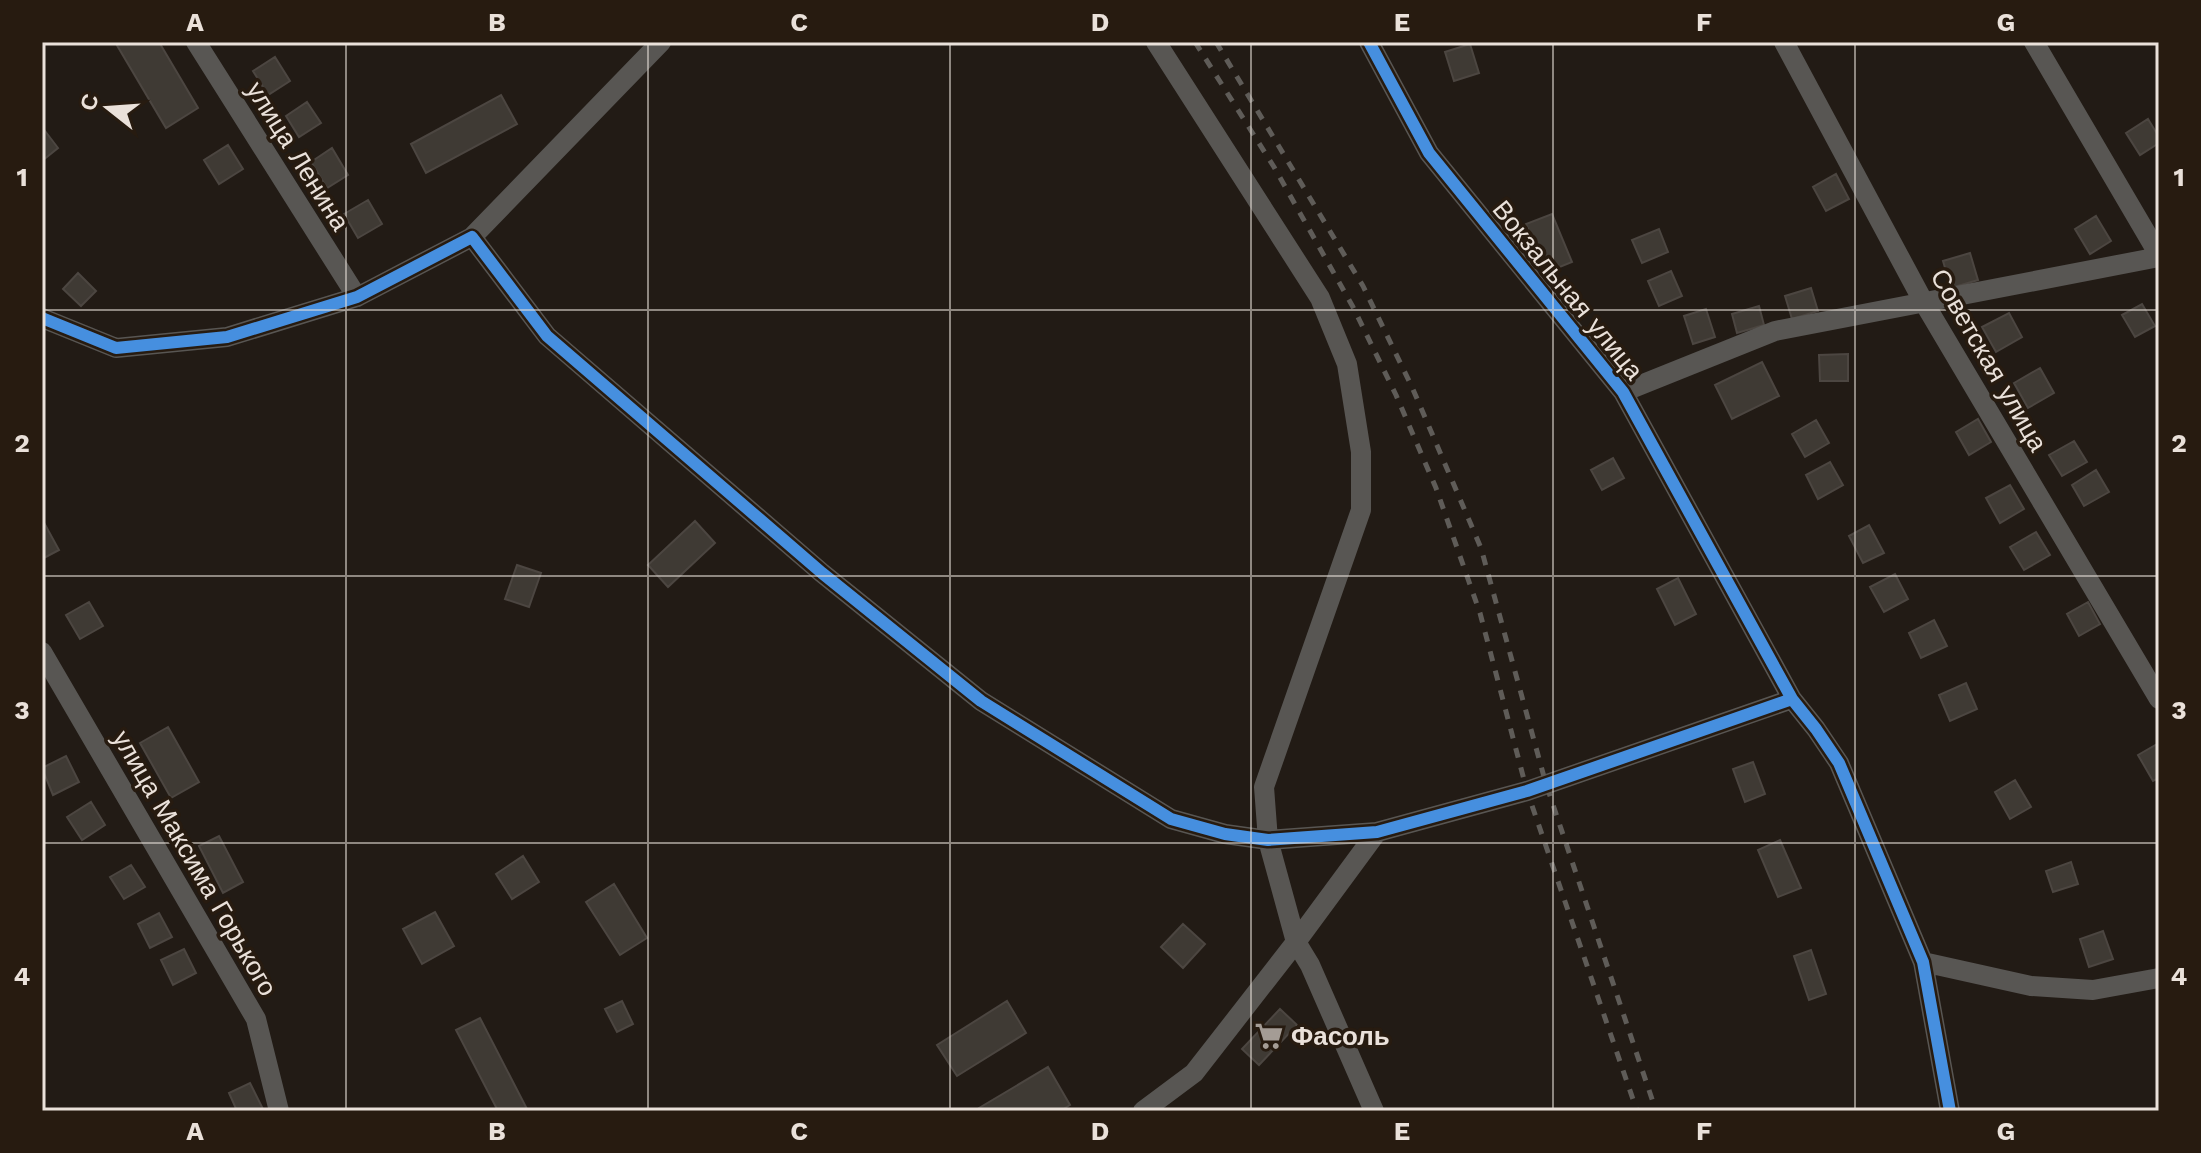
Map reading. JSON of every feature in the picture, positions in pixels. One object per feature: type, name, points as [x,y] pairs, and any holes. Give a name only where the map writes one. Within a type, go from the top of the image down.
[{"type":"street","name":"улица Ленина","points":[[196,42],[357,297]]},
{"type":"street","points":[[42,318],[116,348],[227,337],[357,297],[472,237],[661,42]]},
{"type":"street","points":[[1156,42],[1320,298],[1347,364],[1361,452],[1361,510],[1264,787],[1268,840],[1296,942],[1310,965],[1374,1111]]},
{"type":"street","name":"Вокзальная улица","points":[[1369,42],[1429,153],[1623,392],[1792,699],[1839,763],[1923,962],[1950,1111]]},
{"type":"street","name":"Советская улица","points":[[1784,42],[1923,301],[2159,699]]},
{"type":"street","points":[[1623,392],[1775,331],[2159,256],[2034,42]]},
{"type":"street","points":[[472,237],[547,336],[822,573],[981,701],[1171,819],[1225,834],[1268,840],[1377,832],[1536,788],[1792,699]]},
{"type":"street","name":"улица Максима Горького","points":[[42,652],[48,678],[256,1019],[279,1111]]},
{"type":"street","points":[[1143,1111],[1194,1073],[1377,832]]},
{"type":"street","points":[[1923,962],[2031,986],[2093,990],[2159,978]]},
{"type":"building","points":[[115,42],[159,42],[198,108],[166,128]]},
{"type":"building","points":[[1470,44],[1479,73],[1454,81],[1445,52]]},
{"type":"building","points":[[275,57],[290,81],[268,95],[253,71]]},
{"type":"building","points":[[501,95],[517,124],[426,173],[411,144]]},
{"type":"building","points":[[307,102],[321,123],[299,137],[286,116]]},
{"type":"building","points":[[2148,119],[2159,137],[2159,143],[2140,155],[2126,133]]},
{"type":"building","points":[[42,127],[58,148],[42,161]]},
{"type":"building","points":[[228,145],[243,169],[219,184],[204,160]]},
{"type":"building","points":[[332,148],[348,175],[327,188],[311,162]]},
{"type":"building","points":[[1836,174],[1849,199],[1826,211],[1813,187]]},
{"type":"building","points":[[368,200],[382,224],[358,238],[344,214]]},
{"type":"building","points":[[1552,214],[1572,262],[1545,273],[1526,224]]},
{"type":"building","points":[[2096,216],[2111,241],[2090,254],[2075,229]]},
{"type":"building","points":[[1659,229],[1668,252],[1642,263],[1632,240]]},
{"type":"building","points":[[1970,253],[1978,280],[1951,288],[1943,261]]},
{"type":"building","points":[[1671,271],[1682,296],[1659,306],[1648,281]]},
{"type":"building","points":[[78,273],[96,291],[81,306],[63,289]]},
{"type":"building","points":[[1811,288],[1818,311],[1792,319],[1785,296]]},
{"type":"building","points":[[2142,304],[2155,326],[2135,337],[2122,315]]},
{"type":"building","points":[[1759,306],[1764,325],[1737,333],[1732,314]]},
{"type":"building","points":[[1706,309],[1715,337],[1693,344],[1684,316]]},
{"type":"building","points":[[2009,313],[2022,337],[1996,352],[1982,327]]},
{"type":"building","points":[[1848,354],[1848,381],[1820,381],[1819,355]]},
{"type":"building","points":[[1762,362],[1779,396],[1732,419],[1715,385]]},
{"type":"building","points":[[2040,368],[2054,393],[2028,408],[2014,383]]},
{"type":"building","points":[[1978,419],[1991,442],[1969,455],[1956,432]]},
{"type":"building","points":[[1816,420],[1829,443],[1805,457],[1792,434]]},
{"type":"building","points":[[2074,441],[2087,462],[2062,476],[2049,455]]},
{"type":"building","points":[[1613,458],[1624,478],[1602,490],[1591,470]]},
{"type":"building","points":[[1830,462],[1843,485],[1818,499],[1806,475]]},
{"type":"building","points":[[2096,470],[2109,492],[2084,506],[2072,485]]},
{"type":"building","points":[[2010,485],[2024,509],[2000,523],[1986,498]]},
{"type":"building","points":[[42,519],[59,550],[42,559]]},
{"type":"building","points":[[695,521],[715,543],[668,587],[648,565]]},
{"type":"building","points":[[1869,525],[1884,553],[1863,563],[1849,536]]},
{"type":"building","points":[[2036,532],[2050,555],[2024,570],[2010,547]]},
{"type":"building","points":[[517,565],[541,573],[529,607],[505,599]]},
{"type":"building","points":[[1895,574],[1908,599],[1884,612],[1870,587]]},
{"type":"building","points":[[1678,578],[1696,614],[1675,625],[1657,589]]},
{"type":"building","points":[[89,602],[103,626],[80,639],[66,615]]},
{"type":"building","points":[[2088,602],[2100,624],[2079,636],[2067,614]]},
{"type":"building","points":[[1934,620],[1947,646],[1921,658],[1909,633]]},
{"type":"building","points":[[1966,683],[1977,709],[1950,721],[1939,695]]},
{"type":"building","points":[[168,727],[199,782],[171,798],[140,743]]},
{"type":"building","points":[[2159,743],[2159,778],[2153,781],[2138,755]]},
{"type":"building","points":[[66,756],[79,782],[53,795],[42,768]]},
{"type":"building","points":[[1753,762],[1765,794],[1745,802],[1733,769]]},
{"type":"building","points":[[2015,780],[2031,807],[2010,819],[1995,792]]},
{"type":"building","points":[[91,802],[105,825],[82,840],[67,817]]},
{"type":"building","points":[[219,836],[243,882],[223,893],[199,846]]},
{"type":"building","points":[[1780,840],[1801,888],[1778,897],[1758,850]]},
{"type":"building","points":[[523,856],[539,882],[512,899],[496,874]]},
{"type":"building","points":[[2071,862],[2078,884],[2053,892],[2046,871]]},
{"type":"building","points":[[131,865],[145,887],[124,899],[110,877]]},
{"type":"building","points":[[614,884],[647,938],[620,955],[586,902]]},
{"type":"building","points":[[435,912],[454,946],[422,964],[403,929]]},
{"type":"building","points":[[159,913],[172,937],[150,948],[138,924]]},
{"type":"building","points":[[1183,924],[1205,944],[1183,968],[1161,947]]},
{"type":"building","points":[[2103,931],[2113,959],[2089,967],[2080,939]]},
{"type":"building","points":[[184,949],[196,973],[173,985],[161,960]]},
{"type":"building","points":[[1811,950],[1826,994],[1809,1000],[1794,956]]},
{"type":"building","points":[[622,1001],[633,1024],[617,1032],[605,1009]]},
{"type":"building","points":[[1007,1001],[1026,1033],[957,1076],[937,1045]]},
{"type":"building","points":[[1280,1009],[1297,1025],[1259,1065],[1242,1049]]},
{"type":"building","points":[[480,1018],[528,1111],[498,1111],[456,1030]]},
{"type":"building","points":[[1048,1067],[1070,1105],[1060,1111],[981,1111],[979,1108]]},
{"type":"building","points":[[250,1083],[263,1109],[237,1111],[229,1093]]},
{"type":"railway","points":[[1195,42],[1274,167],[1353,307],[1396,395],[1436,488],[1480,613],[1527,791],[1637,1111]]},
{"type":"railway","points":[[1216,42],[1363,286],[1412,387],[1481,548],[1546,784],[1656,1111]]},
{"type":"cycle path","points":[[1369,42],[1429,153],[1623,392],[1792,699],[1839,763],[1923,962],[1950,1111]]},
{"type":"cycle path","points":[[42,318],[116,348],[227,337],[357,297],[472,237],[547,336],[822,573],[981,701],[1171,819],[1225,834],[1268,840],[1377,832],[1527,791],[1792,699]]},
{"type":"place","name":"Фасоль","points":[[1269,1036]]}]
